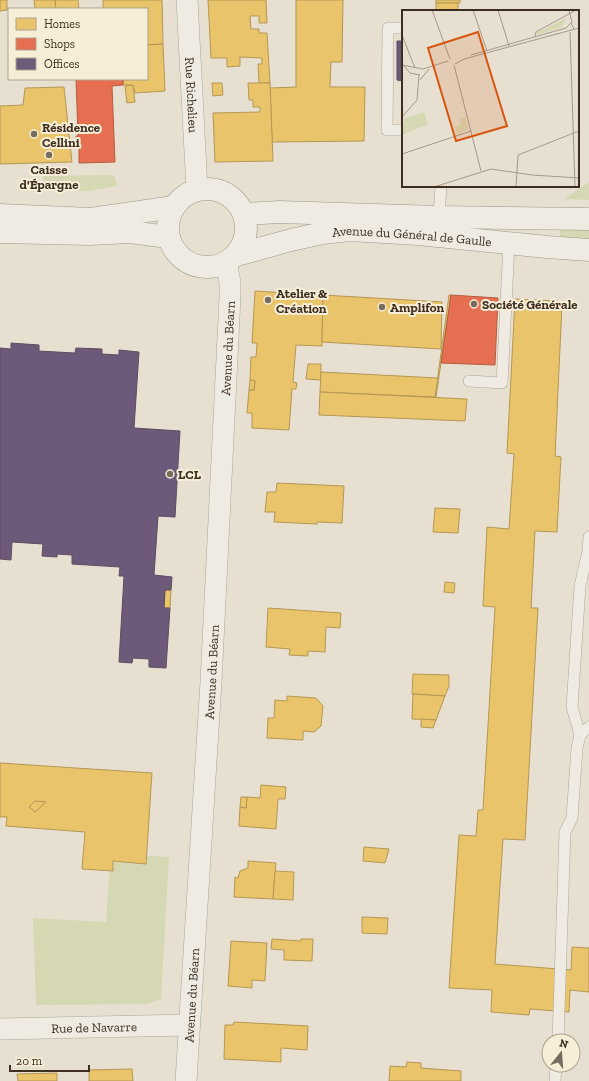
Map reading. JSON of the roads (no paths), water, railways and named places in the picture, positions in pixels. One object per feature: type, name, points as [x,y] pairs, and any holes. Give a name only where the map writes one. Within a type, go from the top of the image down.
[{"type":"main road","points":[[0,232],[89,234],[130,232],[168,237],[169,218],[174,207],[182,198],[197,190],[207,189],[220,191],[231,197],[240,206],[246,218],[247,231],[244,244],[232,259]]},
{"type":"main road","points":[[0,215],[92,219],[174,207]]},
{"type":"main road","name":"Avenue du Général de Gaulle","points":[[244,214],[279,212],[439,217],[589,219]]},
{"type":"main road","name":"Avenue du Général de Gaulle","points":[[168,237],[178,256],[201,268],[214,267],[232,259],[291,240],[323,233],[350,230],[418,234],[509,244],[589,250]]},
{"type":"street","name":"Rue Richelieu","points":[[187,0],[197,190]]},
{"type":"street","name":"Avenue du Béarn","points":[[186,1081],[211,682],[232,259]]},
{"type":"street","name":"Rue de Navarre","points":[[0,1029],[189,1026]]},
{"type":"lane","points":[[402,28],[388,28],[387,130],[402,130]]},
{"type":"lane","points":[[439,217],[441,187]]},
{"type":"lane","points":[[469,380],[502,383],[509,244]]},
{"type":"lane","points":[[558,1033],[565,832],[572,818],[580,735],[572,708],[580,586],[589,553],[589,538]]},
{"type":"lane","points":[[580,735],[589,727]]},
{"type":"place","name":"Résidence Cellini","points":[[34,134]]},
{"type":"place","name":"Caisse d'Épargne","points":[[49,155]]},
{"type":"place","name":"Atelier & Création","points":[[268,300]]},
{"type":"place","name":"Société Générale","points":[[474,304]]},
{"type":"place","name":"Amplifon","points":[[382,307]]},
{"type":"place","name":"LCL","points":[[170,474]]}]
